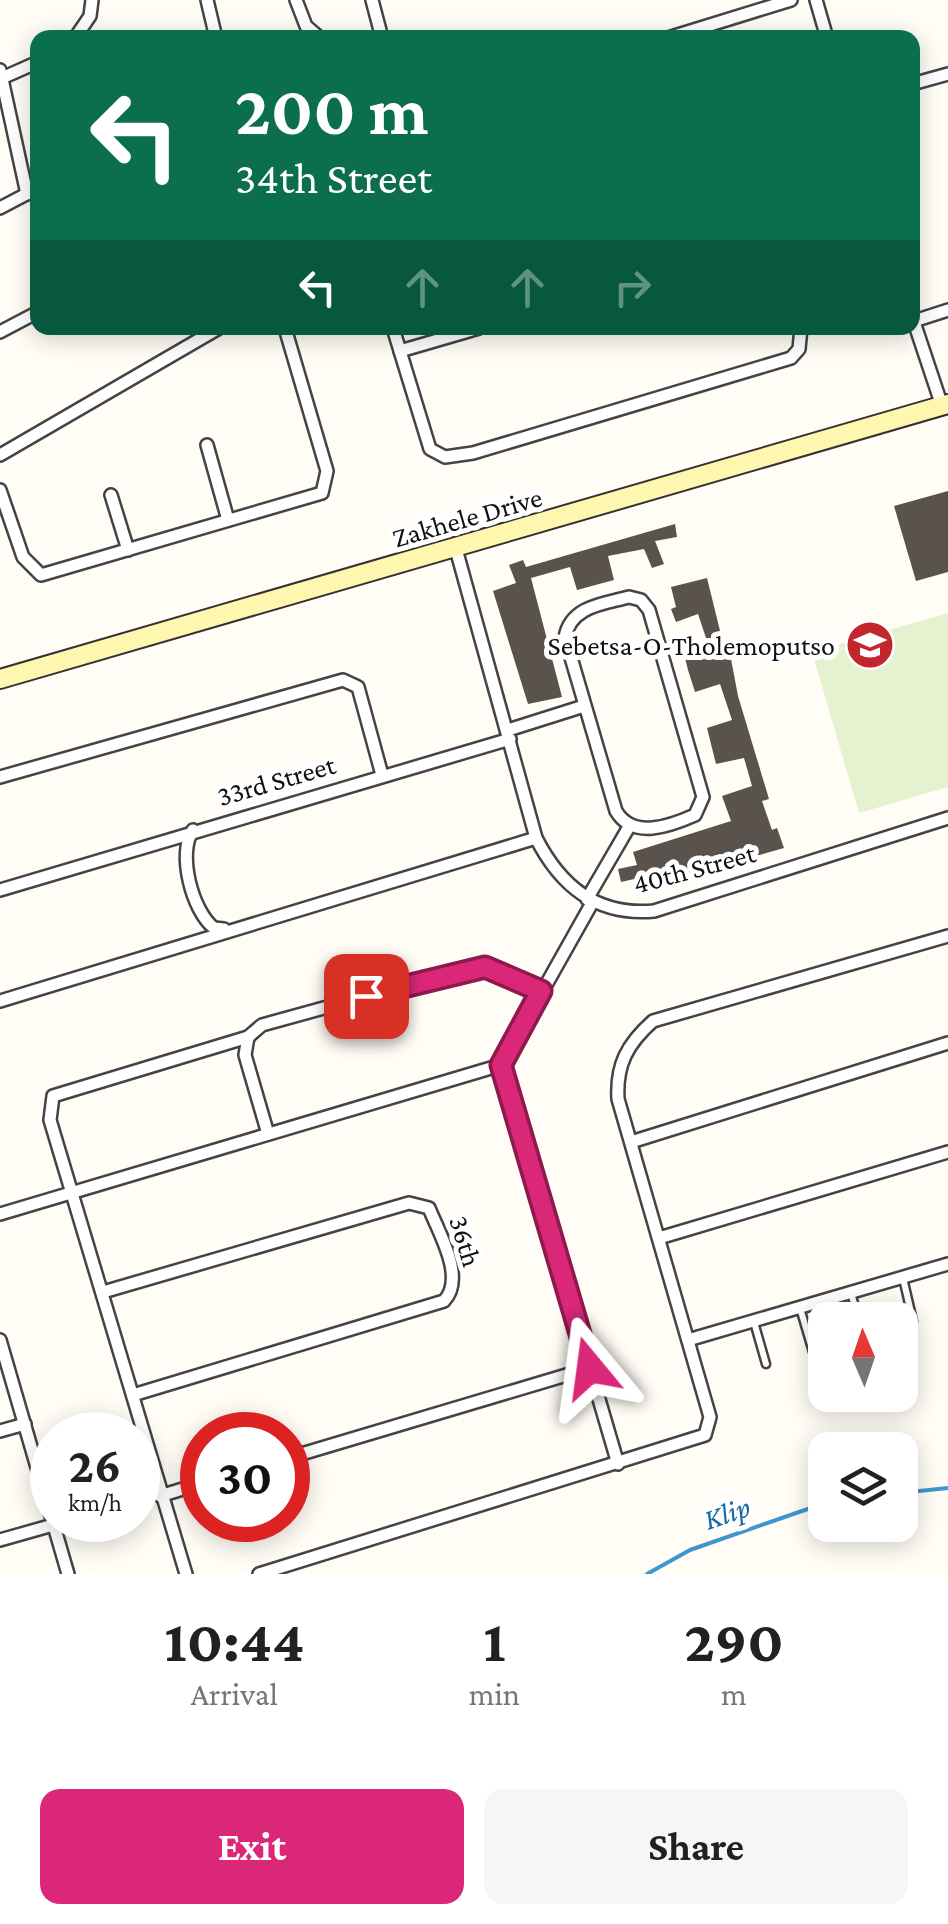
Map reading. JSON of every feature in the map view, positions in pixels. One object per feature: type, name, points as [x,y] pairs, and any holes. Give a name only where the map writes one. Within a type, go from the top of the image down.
[{"type":"street","points":[[80,30],[90,16],[92,0]]},
{"type":"street","points":[[207,0],[214,30]]},
{"type":"street","points":[[296,0],[311,30]]},
{"type":"street","points":[[372,0],[378,30]]},
{"type":"street","points":[[694,30],[792,0]]},
{"type":"street","points":[[816,0],[825,30]]},
{"type":"street","points":[[717,23],[719,30]]},
{"type":"street","points":[[30,65],[1,74],[30,183]]},
{"type":"street","points":[[920,82],[948,74]]},
{"type":"street","points":[[0,208],[30,192]]},
{"type":"street","points":[[920,316],[948,310]]},
{"type":"street","points":[[0,332],[30,316]]},
{"type":"street","points":[[0,455],[207,335]]},
{"type":"street","points":[[0,490],[23,557],[34,573],[49,574],[314,497],[325,487],[327,471],[287,335]]},
{"type":"street","points":[[395,335],[430,449],[445,457],[474,453],[778,362],[797,355],[800,335]]},
{"type":"street","points":[[400,351],[454,335]]},
{"type":"street","points":[[919,335],[945,405]]},
{"type":"street","name":"Zakhele Drive","points":[[0,680],[945,405]]},
{"type":"street","points":[[207,445],[228,520]]},
{"type":"street","points":[[111,495],[128,550]]},
{"type":"street","points":[[456,549],[536,838],[552,868],[590,901]]},
{"type":"street","points":[[630,597],[642,600],[652,618],[703,797],[700,810],[688,818],[652,828],[630,825],[616,811],[584,706],[566,637],[568,622],[592,608],[630,597]]},
{"type":"street","points":[[0,777],[343,680],[358,687],[363,699],[382,775]]},
{"type":"street","name":"33rd Street","points":[[224,929],[214,928],[200,913],[185,857],[186,840],[193,830],[509,735],[584,706]]},
{"type":"street","name":"40th Street","points":[[590,901],[625,912],[654,911],[948,818]]},
{"type":"street","points":[[618,1464],[501,1065],[630,825]]},
{"type":"street","points":[[0,890],[193,830]]},
{"type":"street","points":[[0,1000],[224,929],[536,838]]},
{"type":"street","points":[[259,1574],[697,1440],[709,1428],[710,1418],[631,1142],[616,1076],[636,1036],[652,1021],[948,936]]},
{"type":"street","points":[[138,1412],[76,1194],[48,1112],[53,1096],[248,1037],[262,1025],[469,968],[500,972],[541,991]]},
{"type":"street","points":[[248,1037],[245,1055],[268,1134]]},
{"type":"street","points":[[631,1142],[948,1044]]},
{"type":"street","points":[[0,1214],[501,1065]]},
{"type":"street","points":[[659,1238],[948,1152]]},
{"type":"street","name":"36th","points":[[103,1292],[409,1203],[430,1208],[444,1244],[453,1286],[444,1301],[133,1395]]},
{"type":"street","points":[[688,1340],[948,1264]]},
{"type":"street","points":[[0,1340],[30,1442]]},
{"type":"street","points":[[310,1451],[590,1368]]},
{"type":"street","points":[[0,1431],[25,1424]]},
{"type":"street","points":[[180,1490],[160,1496],[186,1574]]},
{"type":"street","points":[[0,1540],[30,1531]]},
{"type":"street","points":[[58,1542],[68,1574]]},
{"type":"lane","points":[[903,1277],[909,1302]]},
{"type":"lane","points":[[851,1292],[854,1302]]},
{"type":"lane","points":[[800,1307],[808,1335]]},
{"type":"lane","points":[[753,1320],[766,1364]]},
{"type":"green space","points":[[948,613],[948,787],[859,813],[812,652]]},
{"type":"building","points":[[948,491],[948,572],[916,581],[894,506]]},
{"type":"building","points":[[675,524],[677,537],[655,541],[664,564],[652,568],[644,549],[608,556],[614,580],[577,590],[570,567],[531,578],[562,697],[528,704],[493,591],[516,583],[509,565],[523,560],[526,567]]},
{"type":"building","points":[[707,578],[724,647],[732,644],[736,658],[731,659],[738,696],[769,799],[762,801],[772,830],[777,828],[784,848],[646,887],[643,877],[621,882],[618,869],[637,865],[633,852],[731,821],[722,796],[752,786],[744,758],[716,764],[707,728],[732,720],[720,684],[695,692],[685,658],[711,653],[698,614],[676,622],[671,609],[676,607],[671,587]]},
{"type":"waterway","name":"Klip","points":[[918,1491],[948,1488]]},
{"type":"waterway","name":"Klip","points":[[647,1574],[690,1550],[808,1509]]},
{"type":"place","name":"Sebetsa-O-Tholemoputso","points":[[870,645]]},
{"type":"route","points":[[366,996],[485,967],[541,991],[501,1065],[590,1368]]}]
